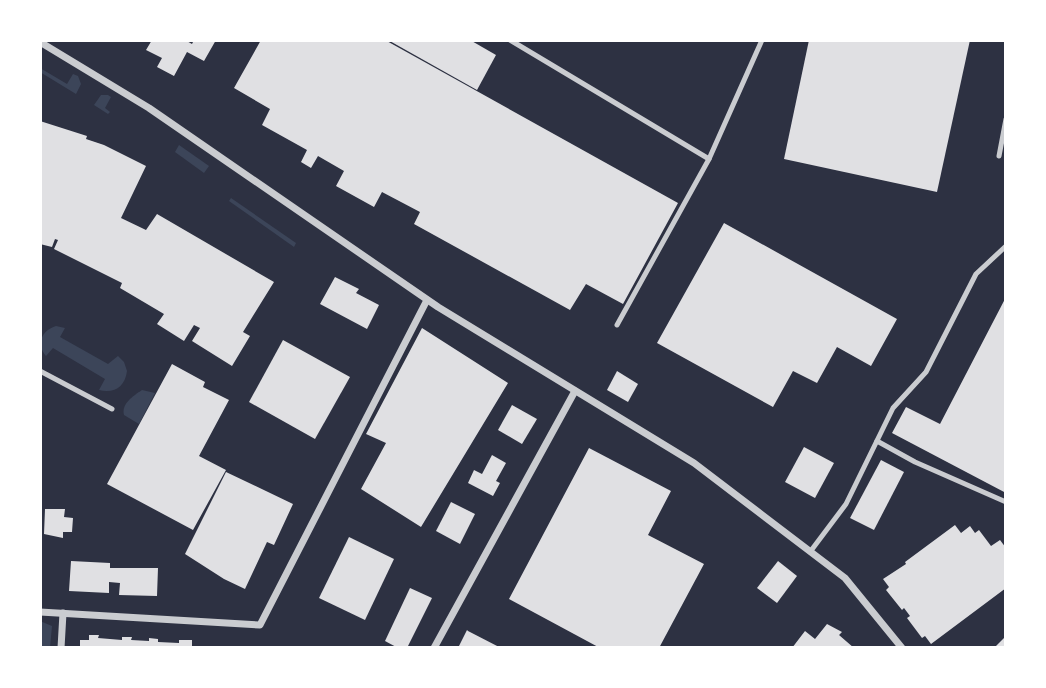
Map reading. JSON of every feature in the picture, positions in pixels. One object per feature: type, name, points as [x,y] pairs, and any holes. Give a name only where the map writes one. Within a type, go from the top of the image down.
[{"type":"street","points":[[40,41],[149,108],[427,300],[694,463],[845,578],[902,648]]},
{"type":"street","points":[[40,612],[260,625],[427,300]]},
{"type":"street","points":[[434,648],[575,390]]},
{"type":"street","points":[[61,648],[63,613]]},
{"type":"lane","points":[[510,40],[709,159]]},
{"type":"lane","points":[[617,325],[709,159],[762,40]]},
{"type":"lane","points":[[999,156],[1006,119]]},
{"type":"lane","points":[[810,552],[846,504],[893,408],[926,372],[976,274],[1006,246]]},
{"type":"lane","points":[[40,371],[112,409]]},
{"type":"lane","points":[[877,441],[915,462],[1006,502]]},
{"type":"shaded area","points":[[40,68],[67,84],[73,74],[78,76],[81,84],[76,94],[40,72]]},
{"type":"shaded area","points":[[101,95],[111,97],[105,108],[110,112],[108,114],[94,105]]},
{"type":"shaded area","points":[[179,145],[209,166],[204,173],[175,152]]},
{"type":"shaded area","points":[[231,198],[296,243],[294,247],[229,201]]},
{"type":"shaded area","points":[[56,326],[65,328],[60,337],[108,364],[118,356],[127,371],[121,385],[114,390],[99,390],[105,379],[53,348],[46,356],[41,347],[42,338]]},
{"type":"shaded area","points":[[142,390],[155,393],[139,424],[124,415],[124,407]]},
{"type":"shaded area","points":[[40,621],[52,626],[50,648],[40,648]]},
{"type":"building","points":[[152,40],[185,40],[192,44],[194,40],[216,40],[204,61],[187,52],[174,76],[157,67],[162,58],[146,50]]},
{"type":"building","points":[[261,40],[385,40],[678,203],[623,304],[586,284],[570,310],[414,224],[420,212],[382,192],[374,207],[336,186],[344,171],[318,156],[311,168],[301,162],[307,150],[262,125],[270,109],[234,88]]},
{"type":"building","points":[[388,40],[470,40],[496,55],[477,90]]},
{"type":"building","points":[[809,40],[970,40],[937,192],[784,159]]},
{"type":"building","points":[[40,121],[87,136],[86,139],[146,166],[121,218],[146,230],[157,214],[274,282],[243,332],[250,336],[232,366],[192,341],[200,328],[194,325],[184,341],[157,324],[164,314],[120,288],[122,283],[54,249],[58,240],[55,239],[52,247],[40,244]]},
{"type":"building","points":[[724,223],[897,319],[871,366],[837,347],[817,383],[793,371],[773,407],[657,343]]},
{"type":"building","points":[[335,277],[359,289],[356,293],[379,305],[367,329],[320,304]]},
{"type":"building","points":[[1006,297],[1006,493],[892,433],[906,407],[940,424]]},
{"type":"building","points":[[422,328],[508,383],[421,527],[361,489],[386,443],[366,434]]},
{"type":"building","points":[[283,340],[350,377],[315,439],[249,402]]},
{"type":"building","points":[[172,364],[205,382],[203,387],[229,400],[199,456],[226,470],[193,530],[107,484]]},
{"type":"building","points":[[617,371],[638,384],[628,402],[607,390]]},
{"type":"building","points":[[512,405],[537,419],[522,444],[498,430]]},
{"type":"building","points":[[804,447],[834,463],[815,498],[785,482]]},
{"type":"building","points":[[589,448],[671,491],[648,535],[704,564],[659,648],[600,648],[509,599]]},
{"type":"building","points":[[492,455],[506,463],[496,481],[500,483],[493,496],[468,483],[474,470],[482,474]]},
{"type":"building","points":[[881,460],[904,472],[874,530],[850,518]]},
{"type":"building","points":[[226,472],[293,504],[274,545],[267,542],[245,589],[185,554]]},
{"type":"building","points":[[451,502],[475,514],[460,544],[436,531]]},
{"type":"building","points":[[45,509],[65,509],[64,517],[73,518],[72,532],[63,532],[63,538],[44,534]]},
{"type":"building","points":[[955,525],[961,533],[970,526],[975,533],[979,530],[991,546],[1000,540],[1006,548],[1006,588],[931,644],[925,636],[922,638],[907,618],[910,616],[904,608],[902,610],[886,590],[889,587],[883,579]]},
{"type":"building","points":[[349,537],[394,559],[365,620],[319,598]]},
{"type":"building","points":[[71,561],[110,563],[110,568],[158,568],[157,596],[119,595],[120,583],[109,582],[109,593],[69,591]]},
{"type":"building","points":[[778,561],[797,576],[777,603],[757,588]]},
{"type":"building","points":[[410,588],[432,598],[407,648],[398,648],[385,641]]},
{"type":"building","points":[[827,624],[842,632],[839,635],[854,648],[792,648],[805,631],[815,639]]},
{"type":"building","points":[[468,631],[501,648],[458,648]]},
{"type":"building","points":[[89,635],[122,640],[122,637],[132,637],[131,640],[149,641],[149,638],[158,639],[158,642],[179,643],[179,640],[192,640],[192,648],[80,648],[80,640],[89,640]]},
{"type":"building","points":[[1006,636],[1006,648],[994,648]]}]
